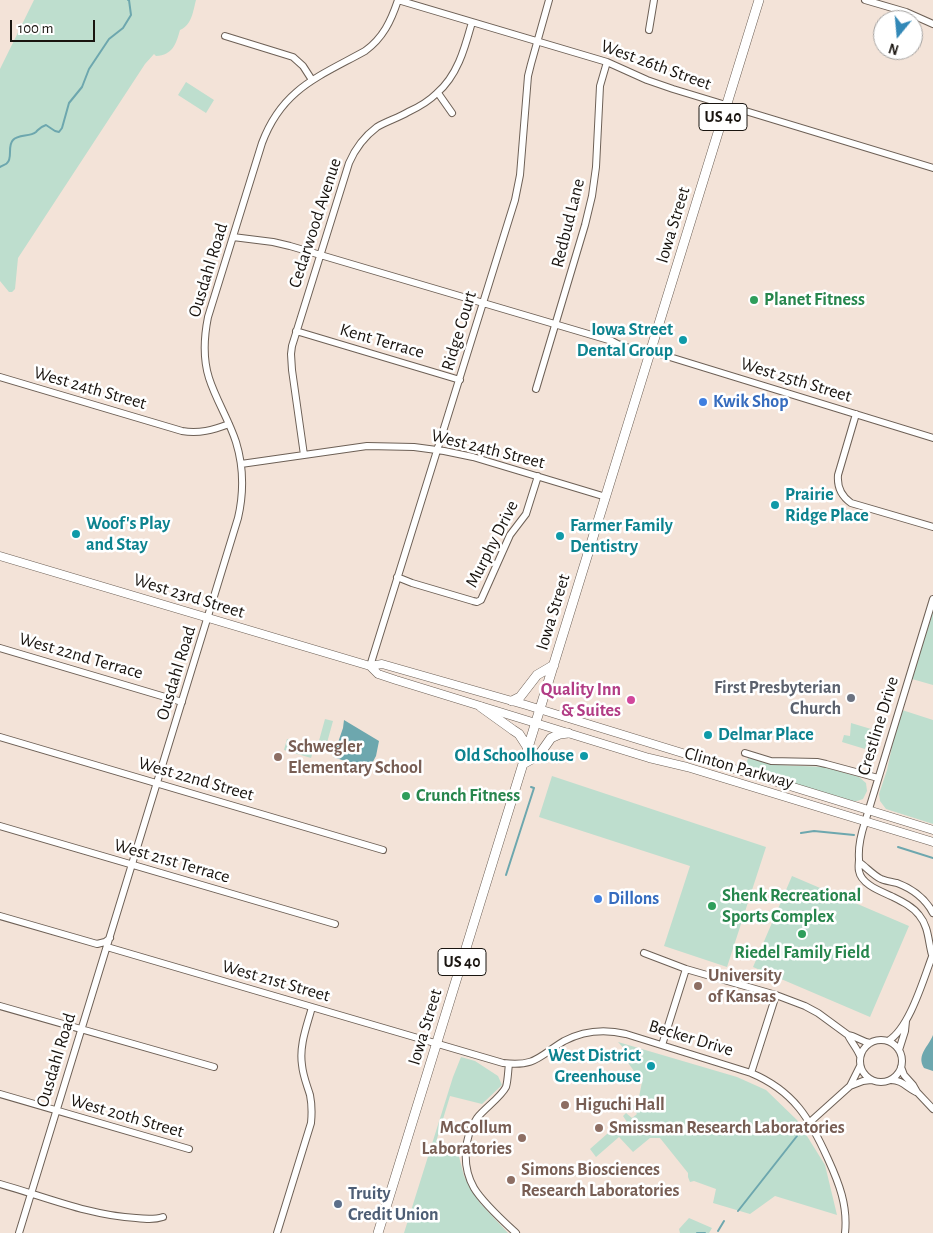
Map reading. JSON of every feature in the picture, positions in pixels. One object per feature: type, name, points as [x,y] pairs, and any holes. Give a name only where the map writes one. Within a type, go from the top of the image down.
[{"type":"highway","name":"Iowa Street","points":[[378,1233],[759,0]]},
{"type":"highway","points":[[512,701],[520,697],[537,675],[554,665]]},
{"type":"highway","points":[[481,707],[519,734],[528,748]]},
{"type":"highway","points":[[523,764],[539,755],[552,738],[568,733]]},
{"type":"main road","name":"West 23rd Street","points":[[0,556],[370,666],[382,664],[540,710]]},
{"type":"main road","name":"West 23rd Street","points":[[370,666],[378,674],[536,724]]},
{"type":"main road","name":"Clinton Parkway","points":[[540,710],[933,830]]},
{"type":"main road","name":"Clinton Parkway","points":[[536,724],[658,761],[687,767],[933,842]]},
{"type":"street","name":"West 26th Street","points":[[398,0],[606,62],[657,84],[933,168]]},
{"type":"street","name":"Ousdahl Road","points":[[19,1233],[238,518],[243,486],[241,464],[236,442],[208,376],[205,361],[205,335],[208,317],[269,126],[290,97],[312,80],[365,51],[372,45],[385,31],[398,0]]},
{"type":"street","name":"Ridge Court","points":[[370,666],[517,192],[528,76],[549,0]]},
{"type":"street","points":[[649,30],[654,0]]},
{"type":"street","points":[[865,0],[906,12],[933,24]]},
{"type":"street","name":"Cedarwood Avenue","points":[[304,455],[291,360],[292,346],[348,162],[372,131],[420,106],[438,93],[454,73],[472,22]]},
{"type":"street","points":[[225,36],[293,57],[303,66],[312,80]]},
{"type":"street","name":"Redbud Lane","points":[[536,389],[592,196],[596,167],[600,86],[606,62]]},
{"type":"street","points":[[438,93],[452,113]]},
{"type":"street","name":"West 25th Street","points":[[233,237],[273,242],[320,255],[638,350],[651,352],[933,438]]},
{"type":"street","name":"Kent Terrace","points":[[296,331],[460,380]]},
{"type":"street","name":"West 24th Street","points":[[0,377],[191,432],[206,431],[229,424]]},
{"type":"street","points":[[856,414],[838,475],[838,484],[842,494],[851,502],[933,527]]},
{"type":"street","name":"West 24th Street","points":[[241,464],[374,446],[397,446],[437,450],[473,457],[606,497]]},
{"type":"street","name":"Murphy Drive","points":[[397,577],[473,601],[477,602],[480,600],[510,535],[525,517],[538,476]]},
{"type":"street","name":"Crestline Drive","points":[[888,1041],[896,1034],[906,1020],[933,954],[928,931],[920,915],[908,905],[873,888],[858,872],[859,845],[933,599]]},
{"type":"street","name":"West 22nd Terrace","points":[[0,648],[182,702]]},
{"type":"street","name":"West 22nd Street","points":[[0,737],[383,850]]},
{"type":"street","points":[[744,753],[772,761],[817,762],[878,778]]},
{"type":"street","name":"West 21st Terrace","points":[[0,826],[335,924]]},
{"type":"street","points":[[859,862],[881,879],[915,892],[922,897],[933,913]]},
{"type":"street","points":[[0,916],[97,944],[106,942],[110,938]]},
{"type":"street","points":[[97,944],[104,955]]},
{"type":"street","name":"West 21st Street","points":[[107,947],[437,1044]]},
{"type":"street","points":[[644,953],[686,969],[805,1006],[848,1035],[870,1043]]},
{"type":"street","points":[[662,1045],[686,969]]},
{"type":"street","points":[[751,1073],[776,996]]},
{"type":"street","points":[[0,1006],[214,1067]]},
{"type":"street","points":[[277,1233],[311,1123],[311,1100],[303,1075],[301,1057],[312,1007]]},
{"type":"street","name":"Crestline Drive","points":[[899,1050],[905,1031],[906,1020]]},
{"type":"street","name":"Becker Drive","points":[[437,1044],[496,1061],[522,1064],[538,1059],[571,1038],[598,1031],[617,1032],[751,1073],[770,1083],[788,1096],[803,1111],[819,1137],[840,1187],[845,1213],[845,1233]]},
{"type":"street","points":[[848,1035],[860,1056]]},
{"type":"street","points":[[872,1080],[864,1074],[860,1066],[860,1056],[862,1050],[870,1043],[882,1040],[896,1046],[902,1058],[901,1067],[897,1075],[890,1080]]},
{"type":"street","points":[[509,1064],[505,1088],[482,1113],[470,1131],[466,1145],[466,1161],[471,1181],[480,1196],[516,1233]]},
{"type":"street","points":[[850,1086],[860,1066]]},
{"type":"street","points":[[901,1067],[904,1075],[933,1109]]},
{"type":"street","points":[[810,1122],[850,1086],[863,1081],[881,1082],[890,1080],[901,1082],[917,1092]]},
{"type":"street","name":"West 20th Street","points":[[0,1094],[188,1149]]},
{"type":"street","points":[[0,1184],[102,1214],[152,1219],[163,1217]]},
{"type":"green space","points":[[34,0],[196,0],[190,21],[180,30],[173,48],[162,55],[156,56],[154,54],[145,64],[18,258],[15,289],[9,292],[0,281],[0,69]]},
{"type":"green space","points":[[186,82],[214,100],[206,113],[178,95]]},
{"type":"green space","points":[[933,611],[933,685],[912,679]]},
{"type":"green space","points":[[902,710],[933,720],[933,824],[886,809],[880,801],[879,794]]},
{"type":"green space","points":[[325,719],[333,721],[325,750],[317,748]]},
{"type":"green space","points":[[851,723],[871,729],[865,749],[842,742],[844,735],[850,736]]},
{"type":"green space","points":[[287,739],[314,748],[311,758],[284,750]]},
{"type":"green space","points":[[748,758],[778,765],[825,767],[859,777],[866,783],[867,791],[863,799],[853,801],[745,769]]},
{"type":"green space","name":"Shenk Recreational Sports Complex","points":[[552,776],[766,847],[727,967],[664,946],[690,866],[539,817]]},
{"type":"green space","points":[[792,876],[909,926],[870,1017],[753,967]]},
{"type":"green space","points":[[618,1042],[737,1077],[766,1090],[797,1120],[825,1165],[837,1215],[775,1196],[750,1214],[713,1203],[716,1189],[694,1181],[690,1182],[688,1173],[660,1138],[650,1138],[633,1152],[619,1137],[596,1157],[590,1149],[616,1126],[619,1128],[627,1122],[623,1116],[626,1113],[632,1118],[637,1114],[632,1107],[639,1097],[642,1082],[626,1060],[630,1055]]},
{"type":"green space","points":[[461,1057],[475,1061],[498,1076],[502,1085],[482,1104],[450,1096],[436,1142],[457,1149],[464,1176],[480,1203],[508,1233],[404,1233],[453,1077]]},
{"type":"green space","points":[[689,1218],[712,1228],[709,1233],[680,1233],[679,1229]]},
{"type":"water","points":[[344,720],[379,741],[376,756],[369,769],[333,757]]},
{"type":"water","points":[[933,1035],[933,1071],[924,1068],[921,1059]]},
{"type":"waterway","points":[[0,167],[9,161],[10,145],[15,138],[33,134],[46,125],[59,132],[62,128],[69,103],[82,87],[89,69],[109,39],[123,28],[131,15],[128,0]]},
{"type":"waterway","points":[[506,875],[534,788],[531,787]]},
{"type":"waterway","points":[[801,833],[814,831],[854,835]]},
{"type":"waterway","points":[[898,847],[933,858]]},
{"type":"waterway","points":[[738,1211],[797,1136]]},
{"type":"waterway","points":[[718,1231],[724,1221]]},
{"type":"waterway","points":[[697,1233],[705,1233]]},
{"type":"place","name":"Planet Fitness","points":[[754,300]]},
{"type":"place","name":"Iowa Street Dental Group","points":[[683,340]]},
{"type":"place","name":"Kwik Shop","points":[[703,402]]},
{"type":"place","name":"Prairie Ridge Place","points":[[775,505]]},
{"type":"place","name":"Woof's Play and Stay","points":[[76,534]]},
{"type":"place","name":"Farmer Family Dentistry","points":[[560,536]]},
{"type":"place","name":"First Presbyterian Church","points":[[851,698]]},
{"type":"place","name":"Quality Inn & Suites","points":[[631,700]]},
{"type":"place","name":"Delmar Place","points":[[708,735]]},
{"type":"place","name":"Old Schoolhouse","points":[[584,756]]},
{"type":"place","name":"Schwegler Elementary School","points":[[278,757]]},
{"type":"place","name":"Crunch Fitness","points":[[406,796]]},
{"type":"place","name":"Dillons","points":[[598,899]]},
{"type":"place","name":"Shenk Recreational Sports Complex","points":[[712,906]]},
{"type":"place","name":"Riedel Family Field","points":[[802,934]]},
{"type":"place","name":"University of Kansas","points":[[698,986]]},
{"type":"place","name":"West District Greenhouse","points":[[651,1066]]},
{"type":"place","name":"Higuchi Hall","points":[[565,1105]]},
{"type":"place","name":"Smissman Research Laboratories","points":[[599,1128]]},
{"type":"place","name":"McCollum Laboratories","points":[[522,1138]]},
{"type":"place","name":"Simons Biosciences Research Laboratories","points":[[511,1180]]},
{"type":"place","name":"Truity Credit Union","points":[[338,1204]]}]
